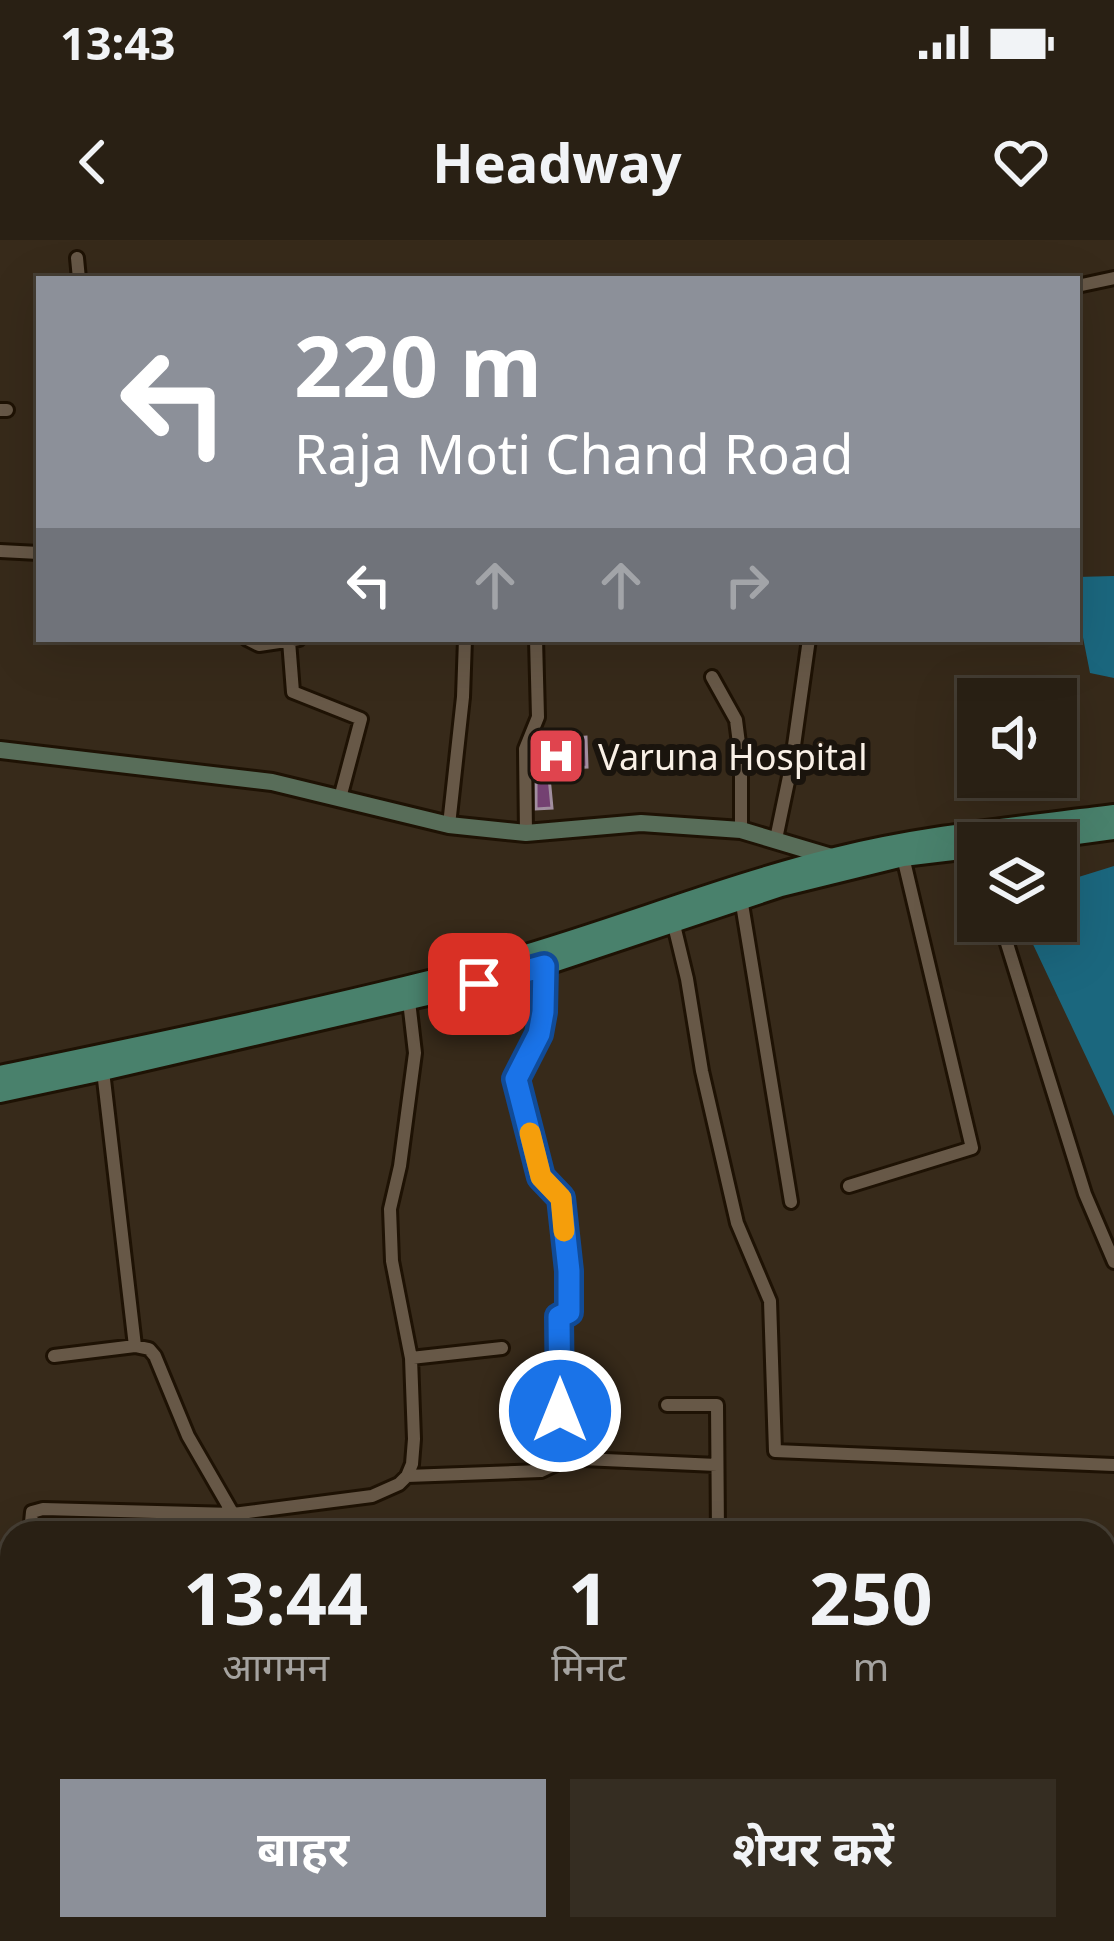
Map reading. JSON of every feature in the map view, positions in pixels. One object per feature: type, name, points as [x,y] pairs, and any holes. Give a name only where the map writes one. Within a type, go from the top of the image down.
[{"type":"main road","points":[[0,1075],[485,965],[835,857],[946,836],[1114,814]]},
{"type":"main road","points":[[1077,835],[1114,830]]},
{"type":"main road","points":[[0,1093],[409,1001],[544,966],[741,898],[903,857],[957,853]]},
{"type":"street","points":[[77,258],[79,276]]},
{"type":"street","points":[[1080,285],[1114,278]]},
{"type":"street","points":[[0,551],[36,553]]},
{"type":"street","points":[[294,642],[293,692],[361,719],[340,798]]},
{"type":"street","points":[[449,825],[465,642]]},
{"type":"street","points":[[526,832],[525,749],[538,717],[536,642]]},
{"type":"street","points":[[776,839],[809,642]]},
{"type":"street","points":[[712,676],[736,719],[741,830]]},
{"type":"street","points":[[0,750],[272,782],[449,825],[526,832],[641,823],[741,830],[835,857],[852,870]]},
{"type":"street","points":[[849,1186],[972,1148],[903,857]]},
{"type":"street","points":[[741,898],[791,1202]]},
{"type":"street","points":[[673,921],[737,1223],[770,1300],[775,1451],[1114,1466]]},
{"type":"street","points":[[1007,942],[1085,1194],[1114,1262]]},
{"type":"street","points":[[407,1476],[541,1471],[558,1463],[560,1457],[559,1317],[569,1312],[561,1198],[541,1177],[516,1079],[539,1034],[544,966]]},
{"type":"street","points":[[31,1521],[32,1512],[43,1509],[233,1514],[372,1496],[407,1476],[414,1439],[411,1358],[392,1261],[389,1209],[400,1166],[415,1053],[409,1001]]},
{"type":"street","points":[[104,1072],[135,1346]]},
{"type":"street","points":[[1098,1222],[1114,1216]]},
{"type":"street","points":[[54,1356],[135,1346],[149,1349],[188,1436],[233,1514]]},
{"type":"street","points":[[411,1358],[502,1348]]},
{"type":"street","points":[[668,1405],[717,1406],[718,1521]]},
{"type":"street","points":[[560,1457],[717,1466]]},
{"type":"water","points":[[1114,576],[1114,678],[1090,673],[1080,622],[1080,577]]},
{"type":"water","points":[[1114,866],[1114,1116],[1032,942],[1077,942],[1077,877]]},
{"type":"building","points":[[586,737],[587,767],[542,769],[541,740]]},
{"type":"building","points":[[549,777],[552,808],[536,809],[536,778]]},
{"type":"slow traffic","points":[[530,1133],[541,1177],[561,1198],[564,1231]]},
{"type":"place","name":"Varuna Hospital","points":[[556,756]]},
{"type":"route","points":[[479,984],[544,966],[539,1034],[516,1079],[541,1177],[561,1198],[569,1312],[559,1317],[560,1411]]}]
